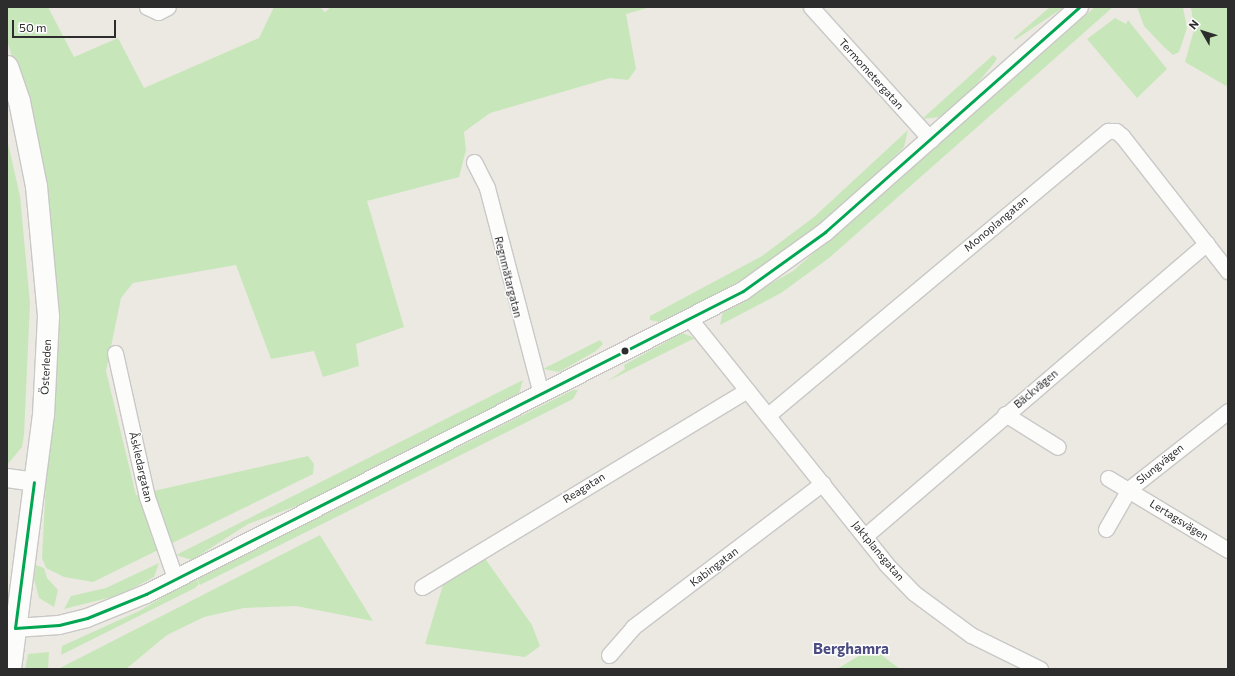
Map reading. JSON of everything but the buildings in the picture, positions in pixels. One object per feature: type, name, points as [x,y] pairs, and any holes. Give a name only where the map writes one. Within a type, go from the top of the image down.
[{"type":"main road","name":"Österleden","points":[[7,66],[20,101],[43,240],[48,316],[43,414],[10,669]]},
{"type":"street","name":"Termometergatan","points":[[812,7],[931,140]]},
{"type":"street","points":[[15,628],[59,625],[117,608],[690,319],[780,268],[931,140],[1079,7]]},
{"type":"street","name":"Monoplangatan","points":[[768,415],[1108,131],[1116,131],[1122,136],[1207,243]]},
{"type":"street","name":"Regnmätargatan","points":[[474,162],[487,188],[541,394]]},
{"type":"street","points":[[1207,243],[1228,271]]},
{"type":"street","name":"Bäckvägen","points":[[865,536],[1005,414],[1207,243]]},
{"type":"street","name":"Jaktplansgatan","points":[[690,319],[824,482],[865,536],[900,578],[941,614],[971,635],[1040,669]]},
{"type":"street","name":"Åskledargatan","points":[[115,353],[147,497],[175,578]]},
{"type":"street","name":"Reagatan","points":[[422,587],[747,390]]},
{"type":"street","name":"Slungvägen","points":[[1106,529],[1129,489],[1228,411]]},
{"type":"street","points":[[1005,414],[1058,447]]},
{"type":"street","points":[[7,478],[34,482]]},
{"type":"street","name":"Lertagsvägen","points":[[1108,478],[1129,489],[1228,550]]},
{"type":"street","name":"Kabingatan","points":[[609,655],[633,627],[824,482]]},
{"type":"green space","points":[[7,7],[48,7],[74,57],[118,38],[144,88],[259,38],[274,7],[320,7],[325,12],[331,7],[651,7],[626,14],[636,69],[628,80],[610,78],[490,113],[464,132],[466,150],[459,177],[367,201],[404,327],[356,344],[359,366],[323,377],[314,351],[271,359],[236,265],[133,283],[121,298],[106,371],[136,495],[308,456],[314,464],[313,474],[93,582],[64,577],[46,568],[42,558],[48,443],[48,208],[37,134],[7,41]]},
{"type":"green space","points":[[1050,7],[1064,7],[1015,40],[1014,38]]},
{"type":"green space","points":[[1095,7],[1113,7],[829,258],[781,293],[720,325],[723,311],[793,271]]},
{"type":"green space","points":[[1137,7],[1183,7],[1187,28],[1179,52],[1173,55],[1144,26]]},
{"type":"green space","points":[[1191,7],[1228,7],[1228,87],[1185,62],[1194,30]]},
{"type":"green space","points":[[1115,18],[1126,24],[1128,20],[1167,69],[1137,98],[1087,39]]},
{"type":"green space","points":[[993,55],[997,58],[995,62],[970,92],[940,117],[922,119]]},
{"type":"green space","points":[[908,130],[904,147],[892,159],[816,228],[761,269],[686,310],[659,322],[650,320],[650,316],[762,256],[814,217]]},
{"type":"green space","points":[[7,139],[20,196],[30,303],[24,435],[22,447],[7,465]]},
{"type":"green space","points":[[682,333],[695,338],[608,381],[625,369],[624,365]]},
{"type":"green space","points":[[600,340],[603,344],[596,351],[559,372],[543,369]]},
{"type":"green space","points":[[523,380],[519,394],[310,501],[248,524],[192,560],[176,555]]},
{"type":"green space","points":[[573,390],[578,390],[573,399],[200,585],[197,578]]},
{"type":"green space","points":[[320,535],[373,621],[296,606],[244,608],[204,617],[167,635],[126,669],[58,669]]},
{"type":"green space","points":[[484,557],[532,625],[540,646],[525,657],[425,644],[443,585]]},
{"type":"green space","points":[[159,563],[154,577],[120,595],[64,609],[71,596],[106,588]]},
{"type":"green space","points":[[36,565],[44,568],[47,578],[58,590],[54,607],[39,598],[34,579]]},
{"type":"green space","points":[[196,578],[199,584],[195,588],[61,655],[62,646],[139,611]]},
{"type":"green space","points":[[872,648],[900,669],[837,669]]},
{"type":"green space","points":[[49,652],[48,669],[25,669],[28,654]]},
{"type":"transit line","points":[[15,628],[59,625],[87,618],[146,594],[743,291],[825,232],[1079,7]]},
{"type":"transit line","points":[[15,628],[34,482]]},
{"type":"district","name":"Berghamra","points":[[851,649]]}]
